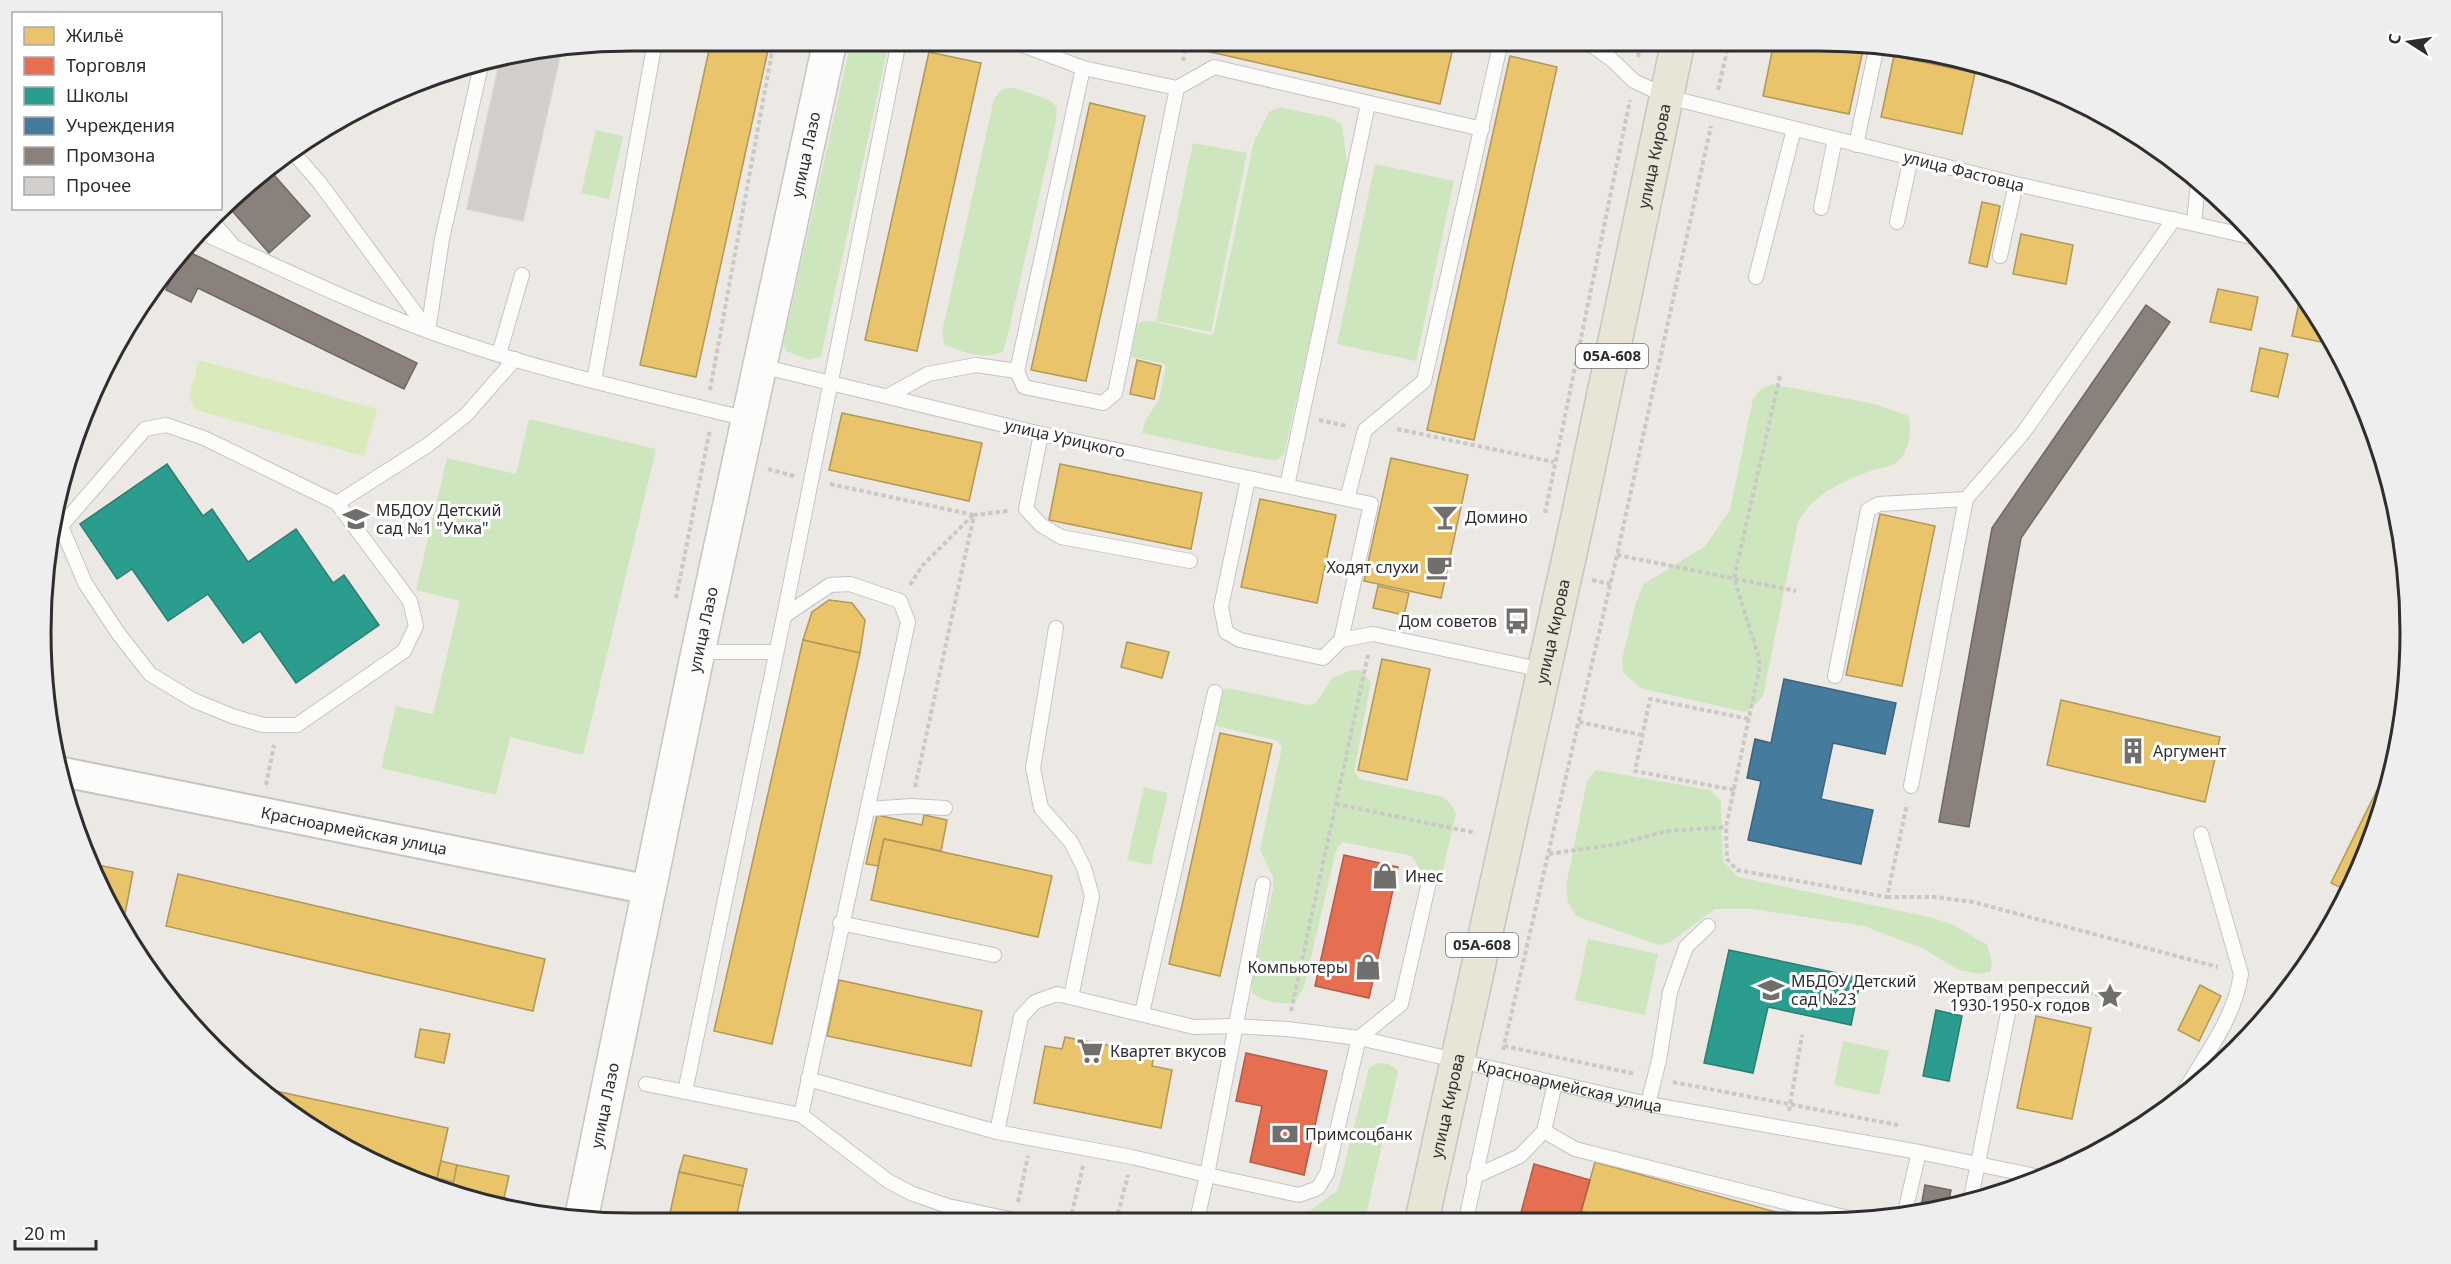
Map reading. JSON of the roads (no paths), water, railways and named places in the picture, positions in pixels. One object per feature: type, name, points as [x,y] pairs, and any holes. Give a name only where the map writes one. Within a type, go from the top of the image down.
[{"type":"main road","name":"улица Лазо","points":[[583,1211],[698,652],[828,51]]},
{"type":"main road","name":"улица Кирова","points":[[1424,1213],[1676,51]]},
{"type":"street","name":"Красноармейская улица","points":[[69,773],[650,890]]},
{"type":"lane","points":[[594,381],[653,51]]},
{"type":"lane","points":[[685,1092],[784,616],[897,51]]},
{"type":"lane","points":[[1038,51],[1083,68],[1177,88],[1214,67],[1482,129]]},
{"type":"lane","points":[[1347,499],[1365,430],[1424,381],[1499,51]]},
{"type":"lane","name":"улица Фастовца","points":[[1600,51],[1634,81],[1668,97],[2016,184],[2243,235]]},
{"type":"lane","points":[[1856,145],[1875,54]]},
{"type":"lane","points":[[1083,68],[1017,371],[1024,387],[1103,403],[1115,393],[1177,88]]},
{"type":"lane","points":[[428,331],[442,239],[480,72]]},
{"type":"lane","points":[[1287,486],[1368,104]]},
{"type":"lane","points":[[1756,277],[1794,129]]},
{"type":"lane","points":[[1821,208],[1835,139]]},
{"type":"lane","points":[[297,157],[319,182],[428,331]]},
{"type":"lane","points":[[1897,222],[1911,158]]},
{"type":"lane","points":[[2000,256],[2016,184]]},
{"type":"lane","points":[[2194,224],[2197,191]]},
{"type":"lane","points":[[1911,786],[1966,499],[2023,433],[2174,219]]},
{"type":"lane","points":[[216,226],[234,247]]},
{"type":"lane","points":[[208,235],[310,282],[428,331],[594,381],[748,419]]},
{"type":"lane","points":[[500,354],[522,275]]},
{"type":"lane","points":[[337,503],[428,446],[466,415],[515,359]]},
{"type":"lane","points":[[888,396],[928,374],[976,364],[1017,371]]},
{"type":"lane","name":"улица Урицкого","points":[[761,366],[1041,434],[1371,504],[1341,640]]},
{"type":"lane","points":[[60,532],[85,583],[118,633],[150,674],[202,704],[263,725],[297,725],[404,651],[416,626],[410,601],[337,503],[204,438],[166,425],[145,429],[62,521]]},
{"type":"lane","points":[[1041,434],[1026,509],[1041,525],[1062,537],[1190,561]]},
{"type":"lane","points":[[1248,479],[1221,607],[1226,632],[1240,640],[1323,658],[1341,640],[1373,634],[1543,670]]},
{"type":"lane","points":[[1834,676],[1868,510],[1879,504],[1966,499]]},
{"type":"lane","points":[[784,616],[830,585],[850,584],[900,601],[908,622],[868,809],[840,923],[801,1115]]},
{"type":"lane","points":[[1056,628],[1033,768],[1041,808],[1071,842],[1084,868],[1092,896],[1071,997]]},
{"type":"lane","points":[[698,652],[775,652]]},
{"type":"lane","points":[[1142,1013],[1215,692]]},
{"type":"lane","points":[[868,809],[912,806],[945,808]]},
{"type":"lane","points":[[2193,1076],[2239,994],[2241,974],[2201,834]]},
{"type":"lane","points":[[808,1079],[997,1132],[1132,1157],[1299,1195],[1318,1188],[1327,1173],[1359,1038],[1401,1004],[1429,882]]},
{"type":"lane","points":[[1199,1213],[1263,884]]},
{"type":"lane","points":[[840,923],[994,955]]},
{"type":"lane","points":[[1648,1104],[1671,992],[1686,947],[1708,926]]},
{"type":"lane","name":"Красноармейская улица","points":[[997,1132],[1021,1017],[1035,1002],[1057,994],[1142,1013],[1194,1028],[1234,1026],[1287,1029],[1359,1038],[1456,1062],[1648,1104],[1919,1152],[2027,1174]]},
{"type":"lane","points":[[1972,1192],[2010,1004]]},
{"type":"lane","points":[[1467,1213],[1498,1071]]},
{"type":"lane","points":[[1474,1177],[1520,1156],[1544,1131],[1555,1083]]},
{"type":"lane","points":[[646,1084],[801,1115],[888,1181],[913,1194],[948,1206],[982,1213]]},
{"type":"lane","points":[[1544,1131],[1575,1149],[1831,1213]]},
{"type":"lane","points":[[1906,1206],[1919,1152]]},
{"type":"place","name":"Домино","points":[[1445,517]]},
{"type":"place","name":"МБДОУ Детский сад №1 \"Умка\"","points":[[356,519]]},
{"type":"place","name":"Ходят слухи","points":[[1439,567]]},
{"type":"place","name":"Дом советов","points":[[1517,621]]},
{"type":"place","name":"Аргумент","points":[[2133,751]]},
{"type":"place","name":"Инес","points":[[1385,876]]},
{"type":"place","name":"Компьютеры","points":[[1368,967]]},
{"type":"place","name":"МБДОУ Детский сад №23","points":[[1771,990]]},
{"type":"place","name":"Жертвам репрессий 1930-1950-х годов","points":[[2110,996]]},
{"type":"place","name":"Квартет вкусов","points":[[1090,1051]]},
{"type":"place","name":"Примсоцбанк","points":[[1285,1134]]}]
